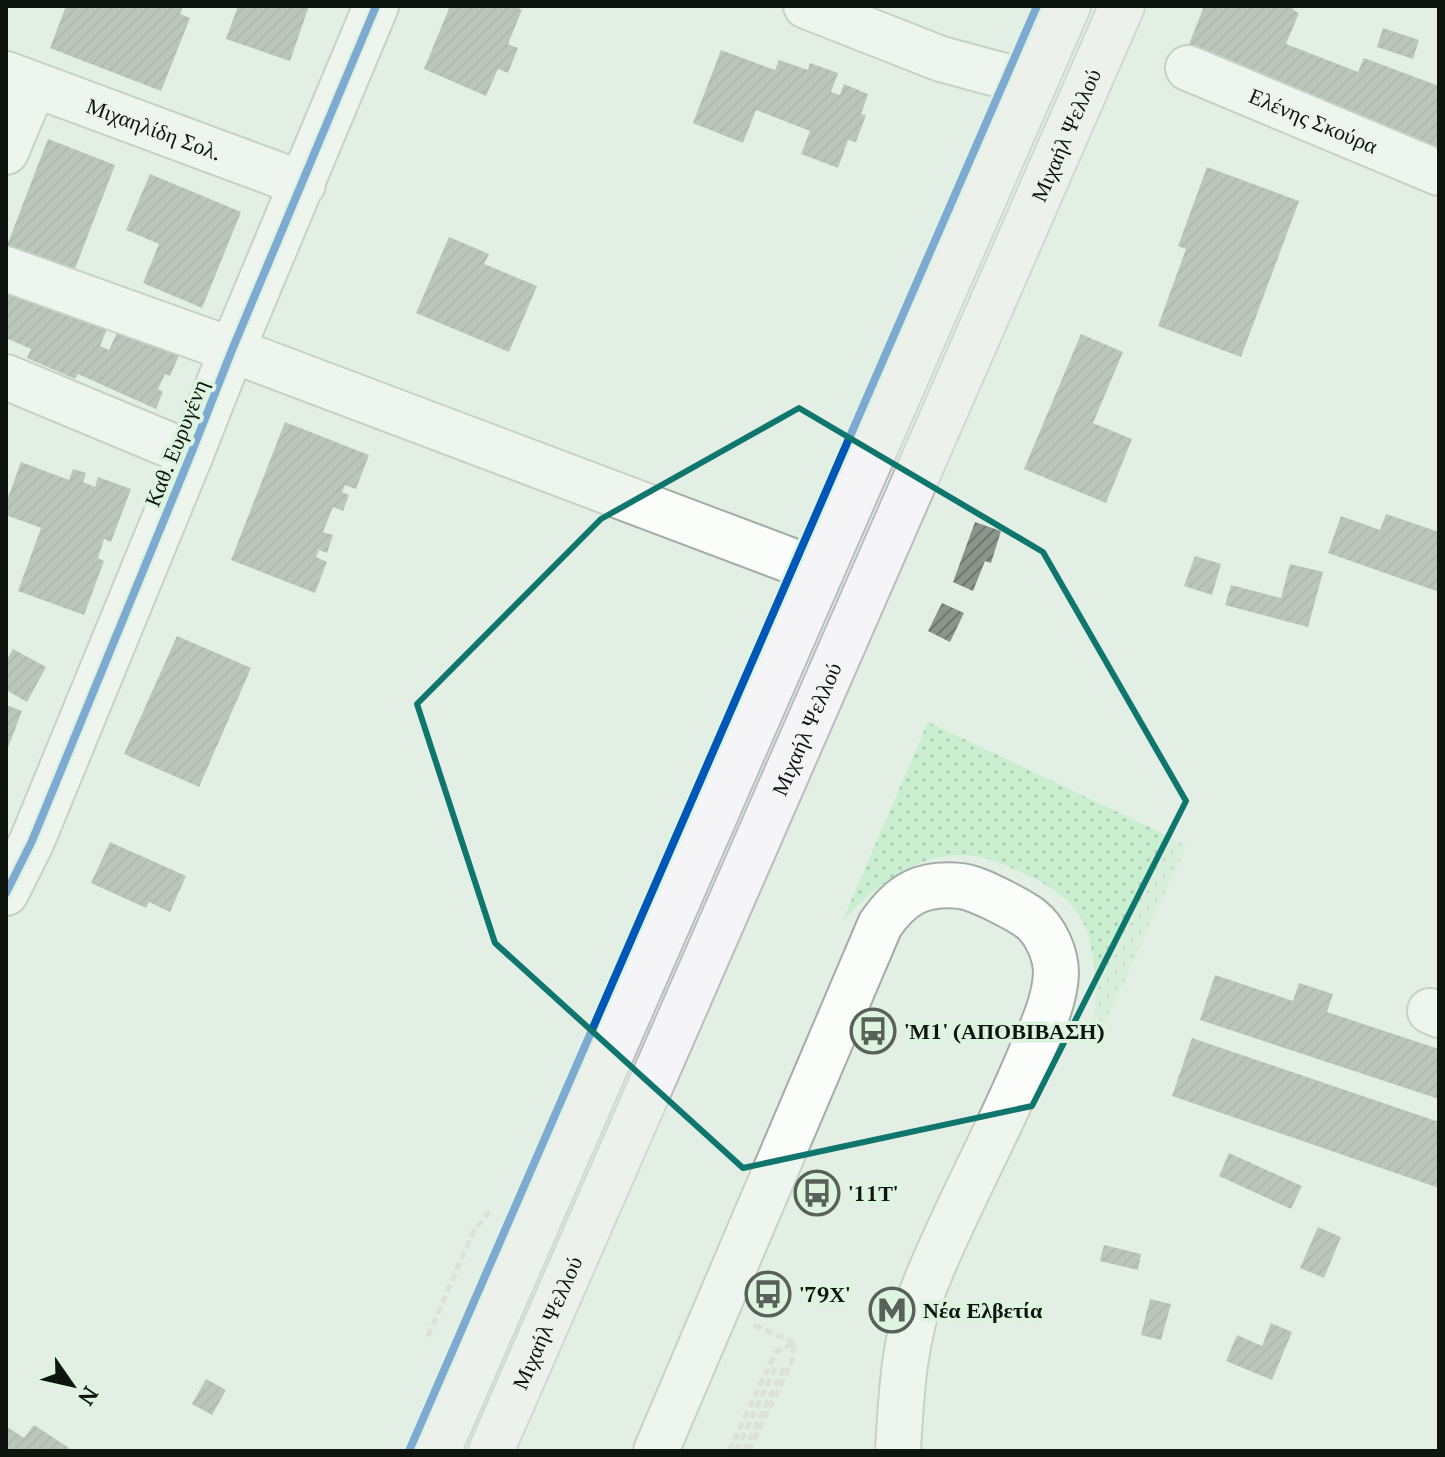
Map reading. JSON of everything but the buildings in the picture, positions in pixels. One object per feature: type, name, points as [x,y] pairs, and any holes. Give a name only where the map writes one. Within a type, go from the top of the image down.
[{"type":"main road","points":[[438,1451],[1068,6]]},
{"type":"main road","name":"Μιχαήλ Ψελλού","points":[[491,1451],[1122,6]]},
{"type":"street","name":"Καθ. Ευρυγένη","points":[[7,890],[32,841],[376,6]]},
{"type":"street","points":[[806,6],[941,59],[1034,84]]},
{"type":"street","name":"Ελένης Σκούρα","points":[[1188,68],[1439,173]]},
{"type":"street","name":"Μιχαηλίδη Σολ.","points":[[20,80],[303,184]]},
{"type":"street","points":[[6,152],[20,80]]},
{"type":"street","points":[[6,269],[232,350],[821,572]]},
{"type":"street","points":[[6,377],[191,454]]},
{"type":"street","points":[[656,1451],[880,925],[896,903],[910,893],[942,884],[966,887],[991,896],[1032,919],[1048,943],[1056,973],[1049,1008],[1034,1045],[925,1286],[914,1318],[903,1378],[898,1451]]},
{"type":"path","points":[[428,1336],[473,1232],[491,1209]]},
{"type":"path","points":[[729,1451],[775,1353],[794,1342],[792,1361],[747,1451]]},
{"type":"path","points":[[736,1451],[777,1364]]},
{"type":"path","points":[[747,1451],[784,1368]]},
{"type":"highlighted area","points":[[799,408],[1043,552],[1186,801],[1032,1106],[743,1168],[495,943],[417,704],[601,519]]},
{"type":"green space","points":[[928,722],[1187,845],[1093,1049],[1094,971],[1085,926],[1068,902],[1036,879],[982,857],[955,855],[936,858],[901,872],[869,895],[842,922]]},
{"type":"cycle path","points":[[6,893],[32,841],[376,6]]},
{"type":"cycle path","points":[[409,1451],[1037,6]]},
{"type":"place","name":"'Μ1' (ΑΠΟΒΙΒΑΣΗ)","points":[[873,1031]]},
{"type":"place","name":"'11Τ'","points":[[817,1193]]},
{"type":"place","name":"'79Χ'","points":[[768,1294]]},
{"type":"place","name":"Νέα Ελβετία","points":[[892,1310]]}]
